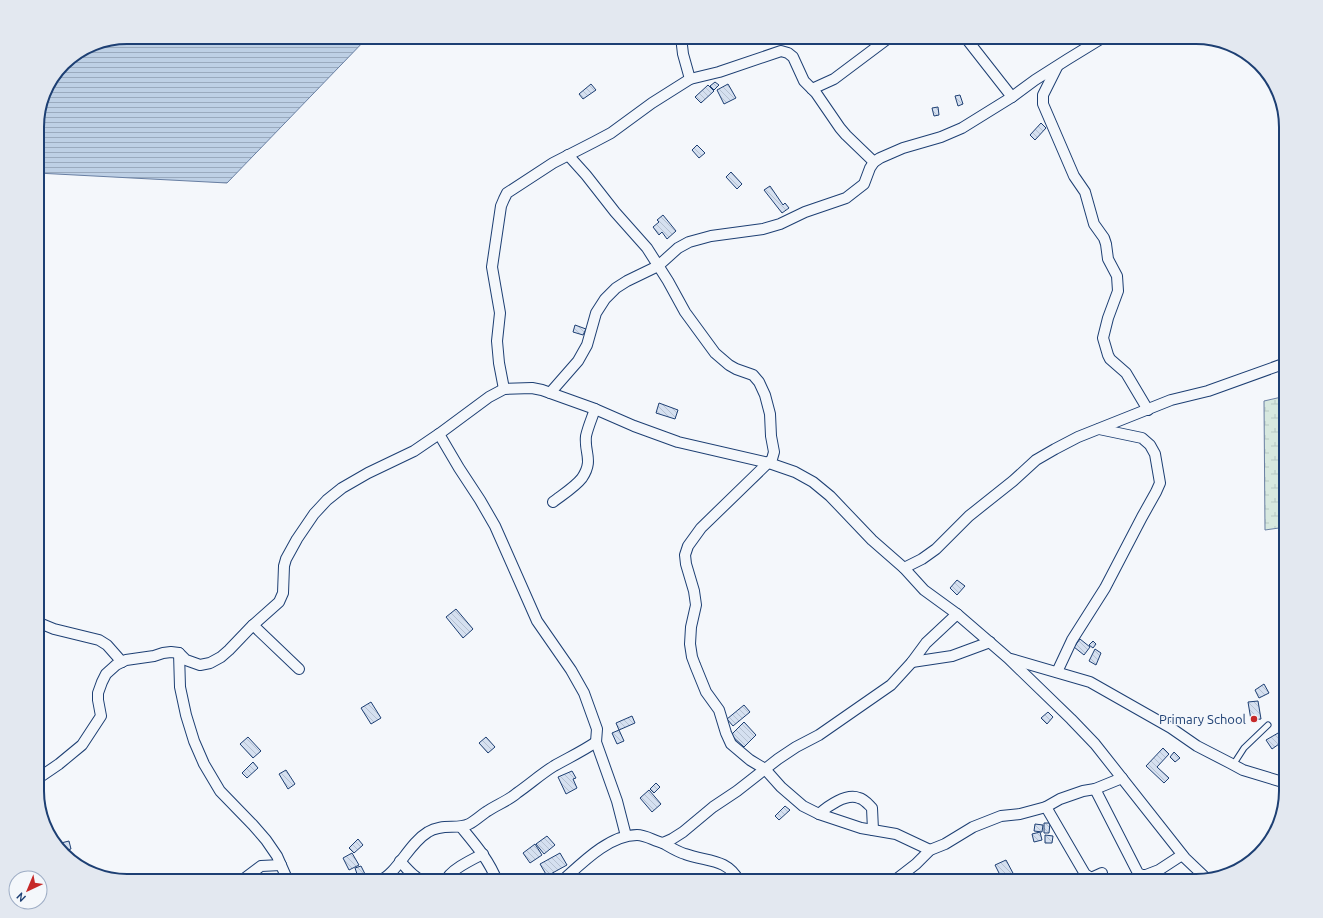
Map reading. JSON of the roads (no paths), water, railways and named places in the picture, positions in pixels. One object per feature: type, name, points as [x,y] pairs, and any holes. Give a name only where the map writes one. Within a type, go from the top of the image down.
[{"type":"street","points":[[682,44],[690,79]]},
{"type":"street","points":[[812,89],[834,79],[881,44]]},
{"type":"street","points":[[970,44],[1012,97]]},
{"type":"street","points":[[550,393],[578,361],[587,345],[596,313],[605,300],[616,288],[658,266],[678,248],[689,242],[711,236],[763,229],[780,224],[805,212],[846,198],[864,184],[874,162],[890,153],[953,133],[1012,97],[1058,65],[1092,44]]},
{"type":"street","points":[[504,389],[497,341],[500,313],[492,267],[501,206],[507,193],[553,163],[611,132],[652,103],[690,79],[719,72],[783,51],[793,57],[804,81],[816,93],[846,135],[874,162]]},
{"type":"street","points":[[1058,65],[1043,95],[1043,104],[1074,176],[1085,192],[1094,224],[1104,238],[1108,259],[1117,276],[1118,291],[1104,331],[1104,342],[1110,359],[1126,374],[1148,410]]},
{"type":"street","points":[[568,155],[615,212],[644,244],[668,281],[685,312],[715,353],[729,365],[753,375],[763,387],[770,414],[771,436],[774,449],[773,457],[769,463],[701,528],[688,546],[685,554],[696,605],[691,627],[690,644],[692,657],[706,692],[719,710],[731,744],[750,760],[764,769],[781,787],[803,806],[819,814],[861,828],[896,834],[930,850]]},
{"type":"street","points":[[904,568],[922,559],[936,549],[970,516],[1014,481],[1036,460],[1078,437],[1171,400],[1208,391],[1279,366]]},
{"type":"street","points":[[44,774],[82,745],[101,716],[98,693],[102,682],[106,674],[116,665],[126,660],[154,656],[163,653],[178,653],[186,660],[200,665],[210,663],[221,657],[253,625],[279,602],[283,593],[284,566],[286,559],[297,539],[314,514],[327,500],[342,488],[368,473],[414,451],[489,397],[504,389],[532,388],[595,409],[634,426],[678,442],[769,463],[796,472],[813,482],[830,496],[872,540],[904,568],[924,590],[957,614],[990,642],[1072,719],[1095,744],[1182,855],[1201,874]]},
{"type":"street","points":[[553,502],[580,480],[588,465],[589,457],[586,436],[595,409]]},
{"type":"street","points":[[1057,672],[1072,640],[1105,588],[1160,482],[1155,454],[1150,445],[1142,438],[1099,429]]},
{"type":"street","points":[[438,434],[495,526],[537,621],[577,679],[597,729],[596,742],[617,801],[626,836]]},
{"type":"street","points":[[663,843],[672,839],[764,769],[819,735],[887,688],[912,662],[926,643],[957,614]]},
{"type":"street","points":[[44,625],[54,629],[99,640],[107,645],[122,662]]},
{"type":"street","points":[[253,625],[299,670]]},
{"type":"street","points":[[912,662],[952,656],[990,642]]},
{"type":"street","points":[[178,653],[180,687],[186,715],[194,741],[204,764],[220,792],[266,840],[277,856],[285,874]]},
{"type":"street","points":[[1008,658],[1090,682],[1171,728],[1197,746],[1233,765],[1243,770],[1279,781]]},
{"type":"street","points":[[390,874],[414,845],[428,832],[439,828],[454,826],[461,827],[469,824],[487,811],[503,803],[554,766],[596,742]]},
{"type":"street","points":[[903,874],[930,850],[945,844],[973,827],[992,819],[1046,807],[1071,795],[1095,789],[1122,778]]},
{"type":"street","points":[[1095,789],[1138,873],[1140,874]]},
{"type":"street","points":[[819,814],[825,809],[848,797],[860,798],[872,808],[873,830]]},
{"type":"street","points":[[1046,807],[1086,874]]},
{"type":"street","points":[[461,827],[483,854],[494,874]]},
{"type":"street","points":[[571,874],[607,844],[617,838],[638,834],[663,843],[684,854],[726,865],[736,874]]},
{"type":"street","points":[[453,874],[466,862],[483,854]]},
{"type":"street","points":[[1151,874],[1182,855]]},
{"type":"street","points":[[400,861],[412,874]]},
{"type":"street","points":[[250,874],[260,866],[281,865]]},
{"type":"lane","points":[[1233,765],[1244,748],[1268,725]]},
{"type":"water","points":[[361,44],[227,183],[44,173],[44,122],[50,95],[61,76],[68,68],[81,58],[100,48],[116,45]]},
{"type":"place","name":"Primary School","points":[[1254,719]]}]
